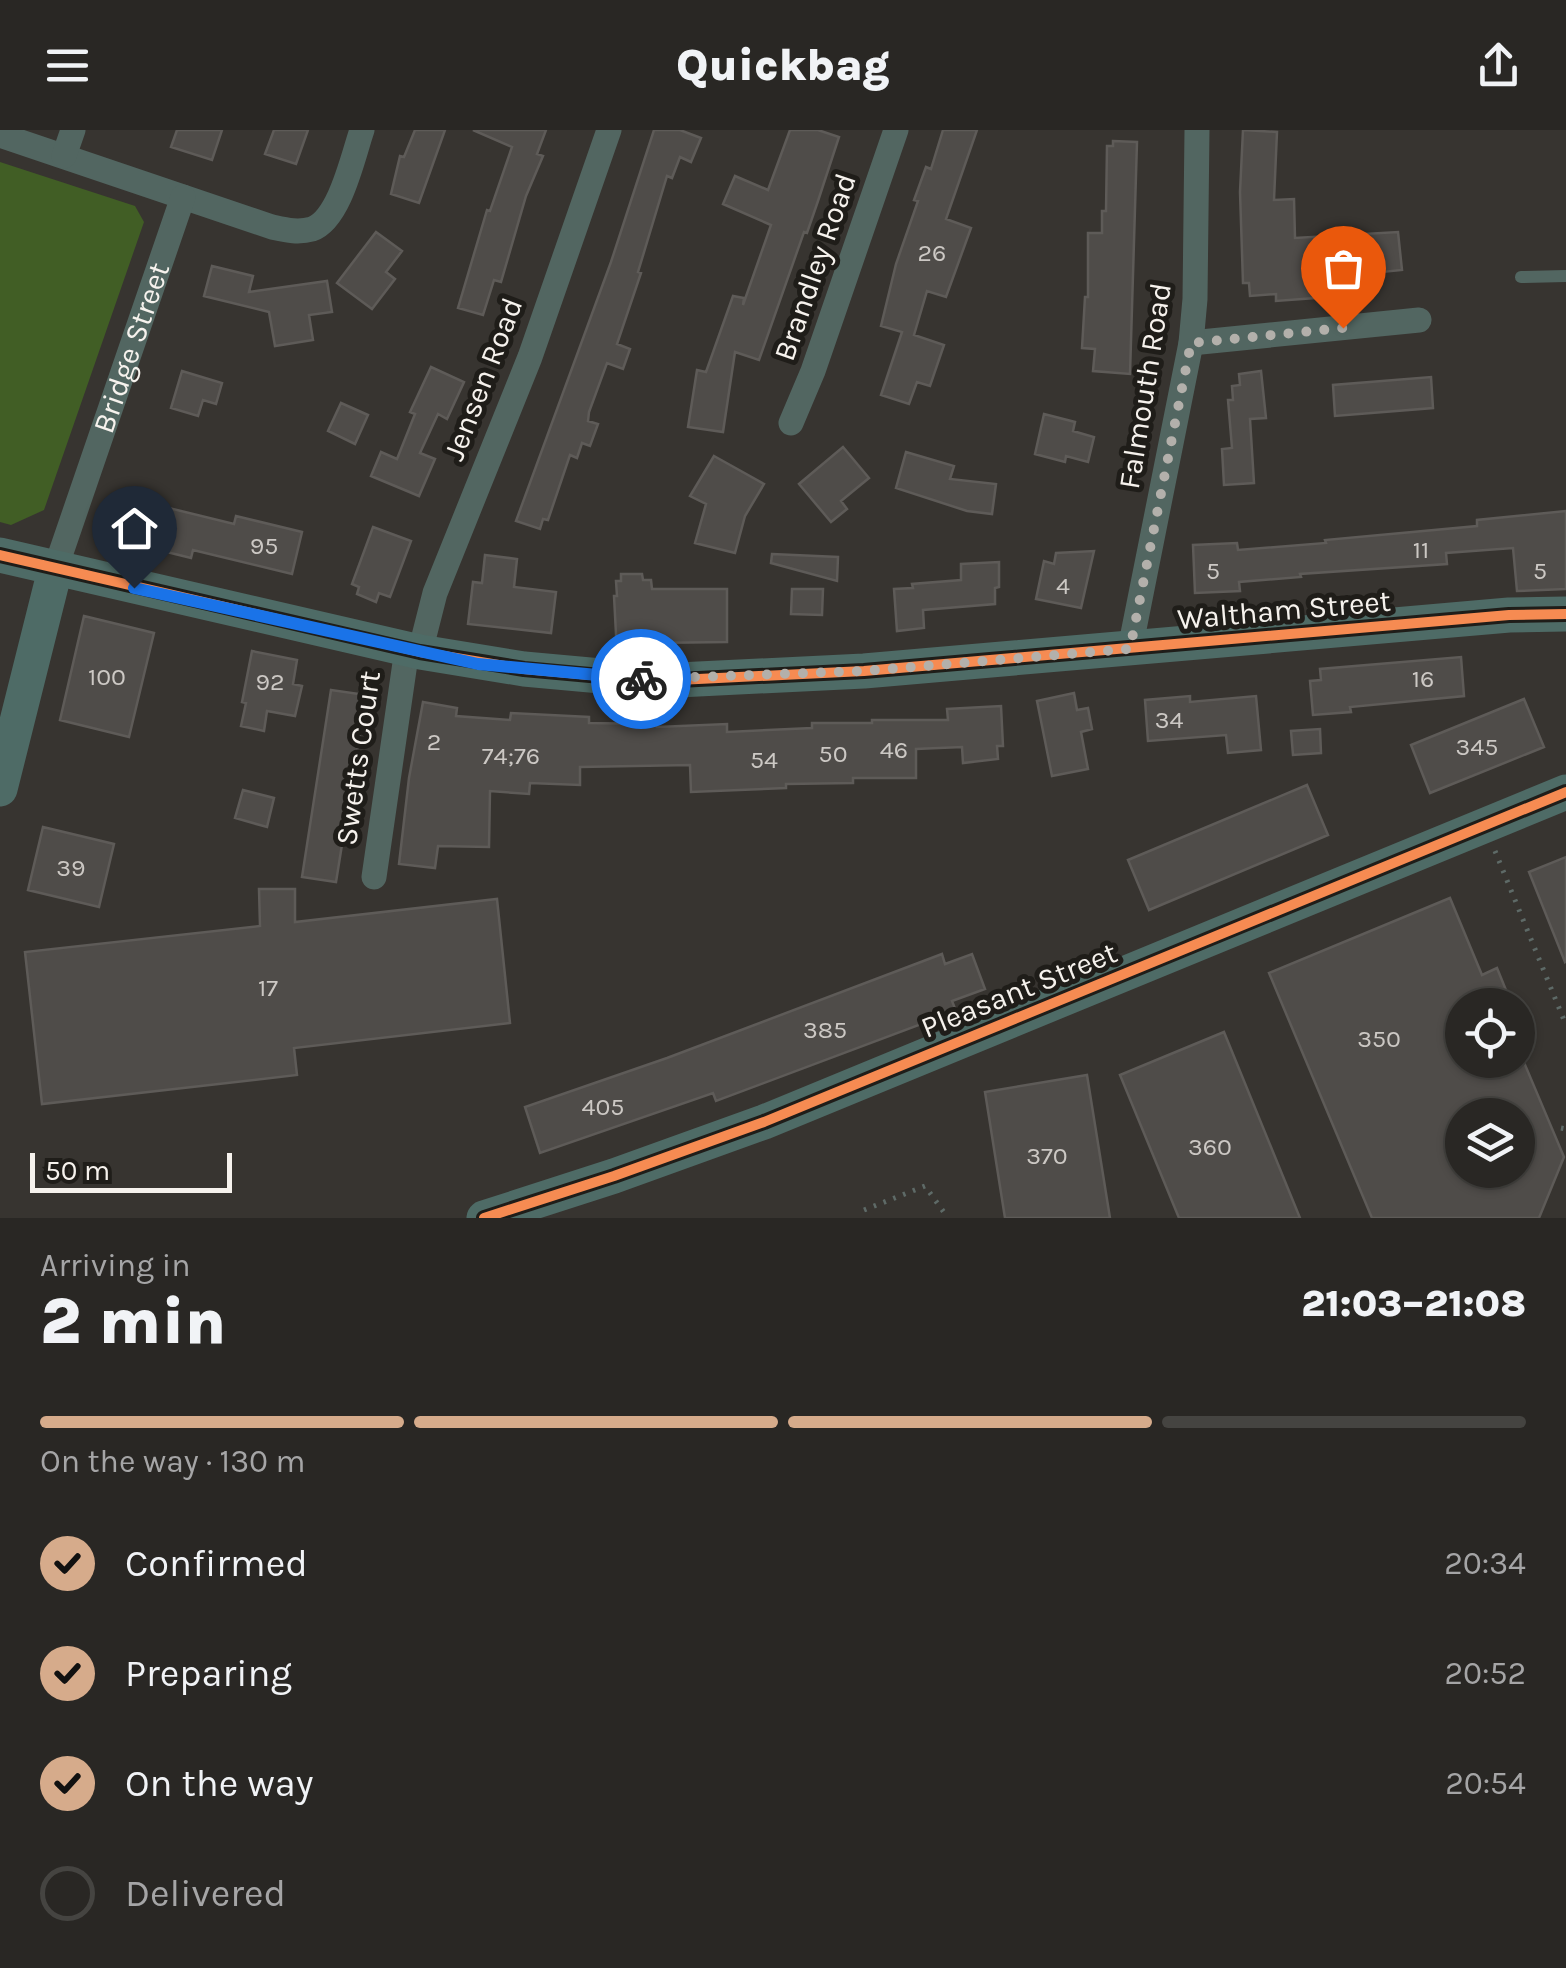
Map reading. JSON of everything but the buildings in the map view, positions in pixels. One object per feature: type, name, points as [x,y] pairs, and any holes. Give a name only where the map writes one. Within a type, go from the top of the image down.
[{"type":"street","points":[[64,156],[73,130]]},
{"type":"street","points":[[0,135],[272,228],[295,232],[316,228],[330,215],[362,130]]},
{"type":"street","name":"Jensen Road","points":[[414,651],[530,357],[608,130]]},
{"type":"street","name":"Brandley Road","points":[[791,423],[813,371],[896,130]]},
{"type":"street","name":"Falmouth Road","points":[[1130,649],[1191,343],[1196,298],[1197,130]]},
{"type":"street","name":"Bridge Street","points":[[0,789],[54,570],[183,197]]},
{"type":"street","points":[[1191,343],[1420,320]]},
{"type":"street","name":"Waltham Street","points":[[0,556],[414,651],[524,670],[678,680],[864,671],[1566,614]]},
{"type":"street","name":"Swetts Court","points":[[374,876],[414,651]]},
{"type":"street","name":"Pleasant Street","points":[[484,1218],[764,1122],[1566,792]]},
{"type":"lane","points":[[1521,278],[1566,276]]},
{"type":"path","points":[[1494,848],[1566,1025]]},
{"type":"path","points":[[864,1210],[926,1186],[948,1218]]},
{"type":"green space","points":[[0,162],[135,206],[144,222],[44,510],[11,525],[0,522]]},
{"type":"cycle path","points":[[0,555],[420,652],[524,669],[623,678],[678,680],[864,671],[1509,615],[1566,614]]},
{"type":"cycle path","points":[[484,1218],[764,1122],[1566,792]]},
{"type":"way so far","points":[[641,679],[864,671],[1130,649],[1191,343],[1343,328]]},
{"type":"route","points":[[134,588],[478,664],[641,679]]}]
